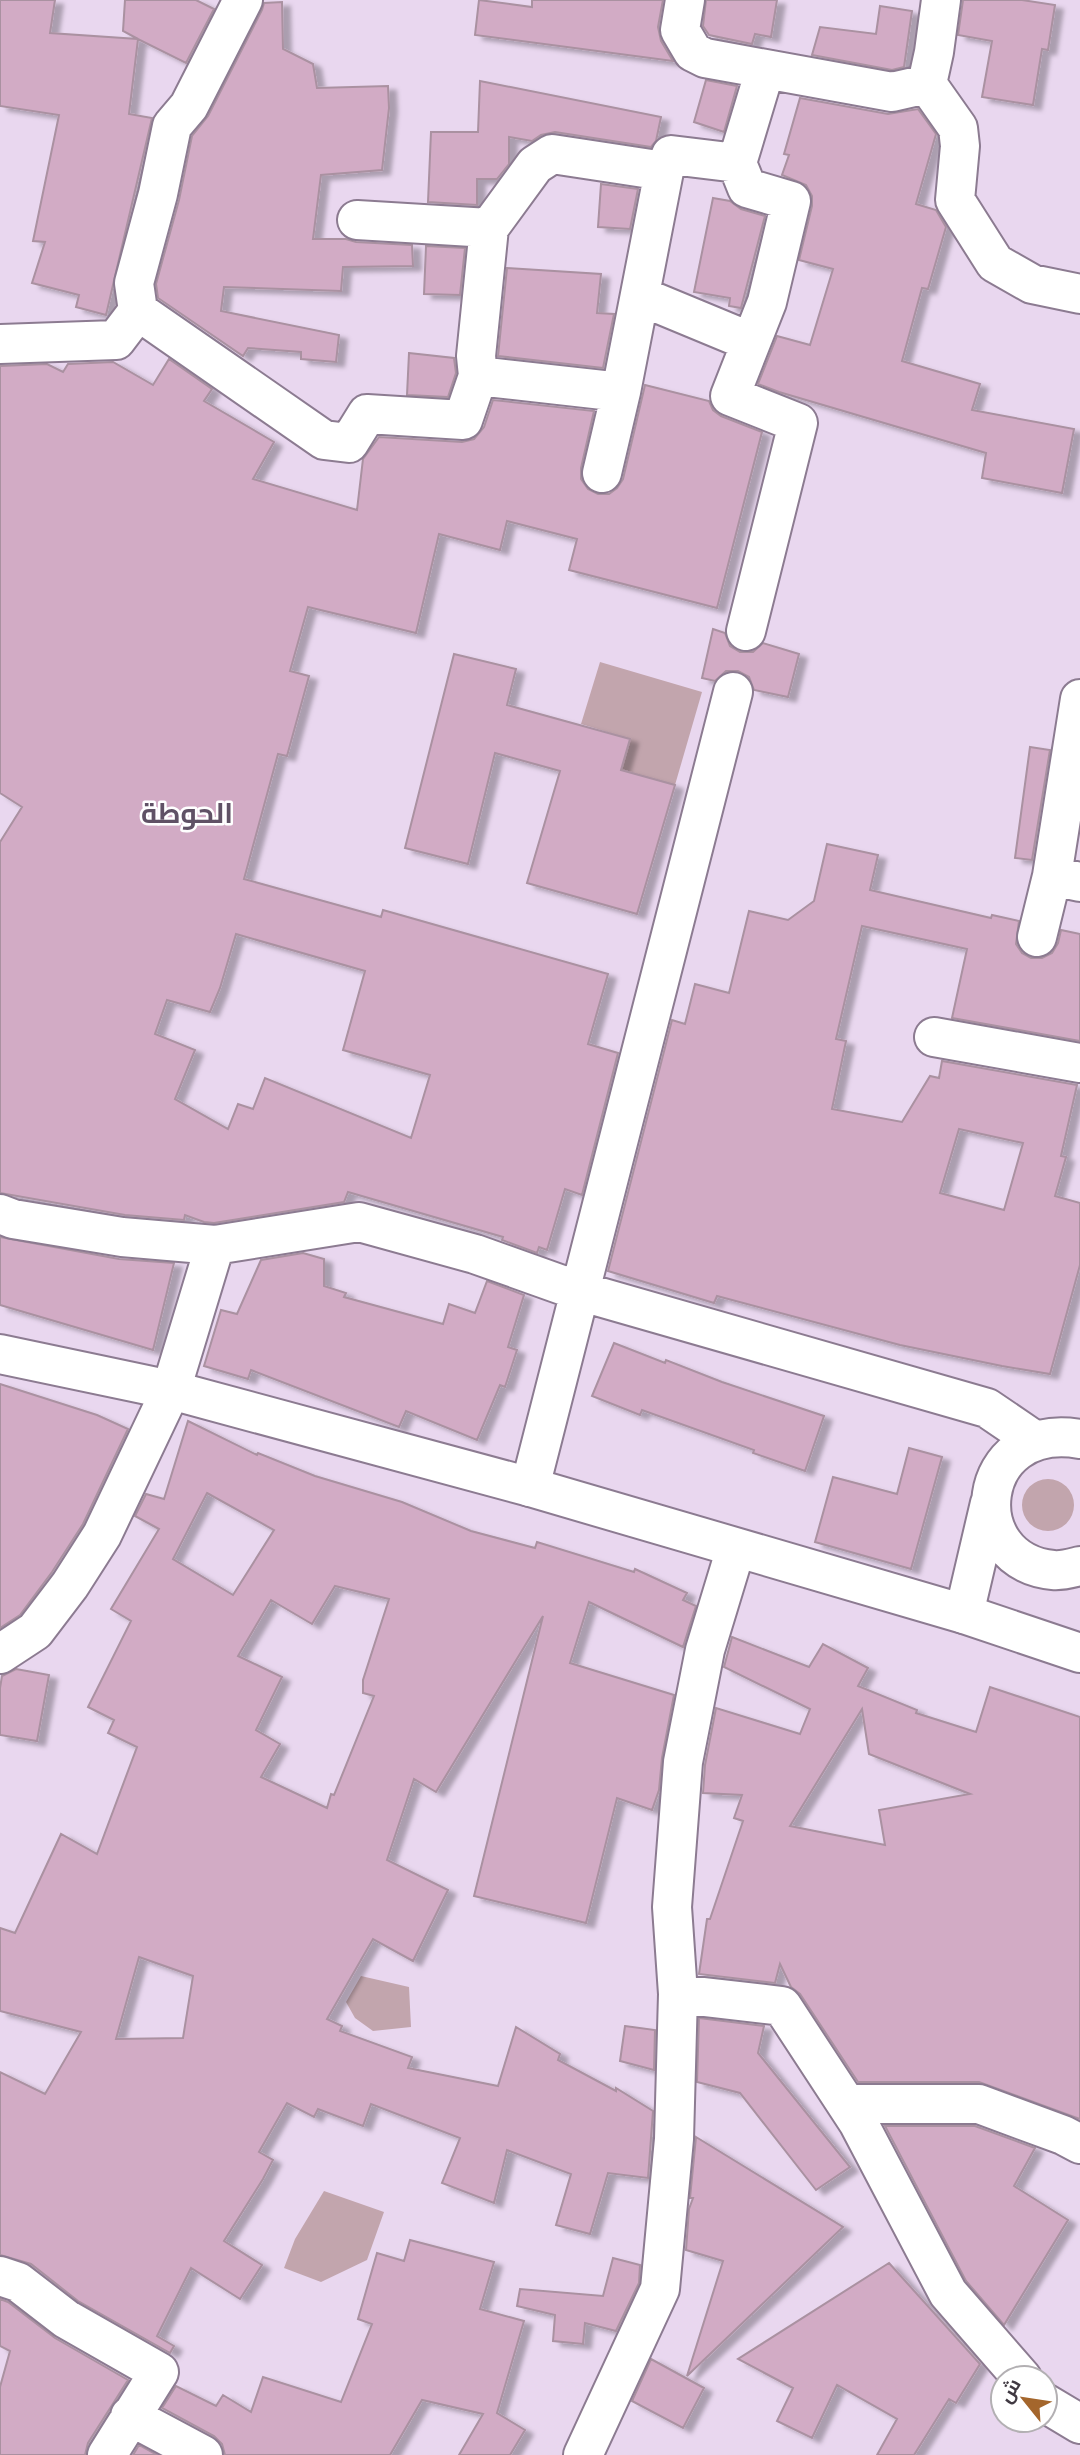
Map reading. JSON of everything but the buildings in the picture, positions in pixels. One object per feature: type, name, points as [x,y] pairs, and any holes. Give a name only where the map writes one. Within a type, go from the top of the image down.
[{"type":"street","points":[[0,344],[116,340],[138,311],[134,283],[158,194],[172,126],[189,106],[243,0]]},
{"type":"street","points":[[685,0],[680,30],[693,52],[705,58],[892,92],[927,85]]},
{"type":"street","points":[[941,0],[927,85],[958,128],[960,146],[954,200],[995,263],[1032,284],[1080,294]]},
{"type":"street","points":[[746,631],[798,424],[730,396],[766,302],[791,201],[747,188],[737,163],[765,70]]},
{"type":"street","points":[[138,311],[324,440],[349,443],[367,414],[463,420],[478,376],[476,356],[489,228],[534,165],[552,154],[664,171]]},
{"type":"street","points":[[602,473],[621,392],[664,171],[671,155],[737,163]]},
{"type":"street","points":[[357,219],[489,228]]},
{"type":"street","points":[[640,296],[751,342]]},
{"type":"street","points":[[478,376],[621,392]]},
{"type":"street","points":[[530,1487],[733,692]]},
{"type":"street","points":[[1037,937],[1066,879],[1080,699]]},
{"type":"street","points":[[934,1037],[1080,1063]]},
{"type":"street","points":[[0,1214],[13,1219],[122,1237],[215,1245],[359,1222],[475,1254],[579,1291],[987,1408],[1034,1440]]},
{"type":"street","points":[[0,1654],[35,1631],[102,1535],[171,1390],[215,1245]]},
{"type":"street","points":[[0,1354],[171,1390],[530,1487],[964,1614],[1080,1653]]},
{"type":"street","points":[[964,1614],[996,1475],[1012,1454],[1034,1440],[1060,1436],[1080,1439]]},
{"type":"street","points":[[990,1501],[994,1527],[1008,1549],[1030,1565],[1055,1571],[1080,1566]]},
{"type":"street","points":[[583,2455],[660,2289],[674,2138],[678,1994],[672,1907],[683,1762],[705,1650],[736,1548]]},
{"type":"street","points":[[678,1994],[782,2006],[847,2104],[948,2292],[1009,2364]]},
{"type":"street","points":[[847,2104],[979,2104],[1063,2135],[1080,2144]]},
{"type":"street","points":[[0,2276],[18,2282],[65,2319],[159,2372],[107,2455]]},
{"type":"street","points":[[1059,2411],[1080,2424]]},
{"type":"street","points":[[130,2416],[203,2455]]},
{"type":"shaded area","points":[[600,662],[702,692],[675,785],[621,770],[630,739],[581,724]]},
{"type":"shaded area","points":[[1048,1479],[1067,1486],[1074,1505],[1067,1524],[1048,1531],[1029,1524],[1022,1505],[1029,1486]]},
{"type":"shaded area","points":[[361,1976],[409,1987],[411,2027],[373,2031],[355,2018],[346,2002]]},
{"type":"shaded area","points":[[324,2191],[384,2212],[367,2260],[321,2282],[284,2268],[295,2239]]},
{"type":"district","name":"الحوطة","points":[[187,813]]}]
